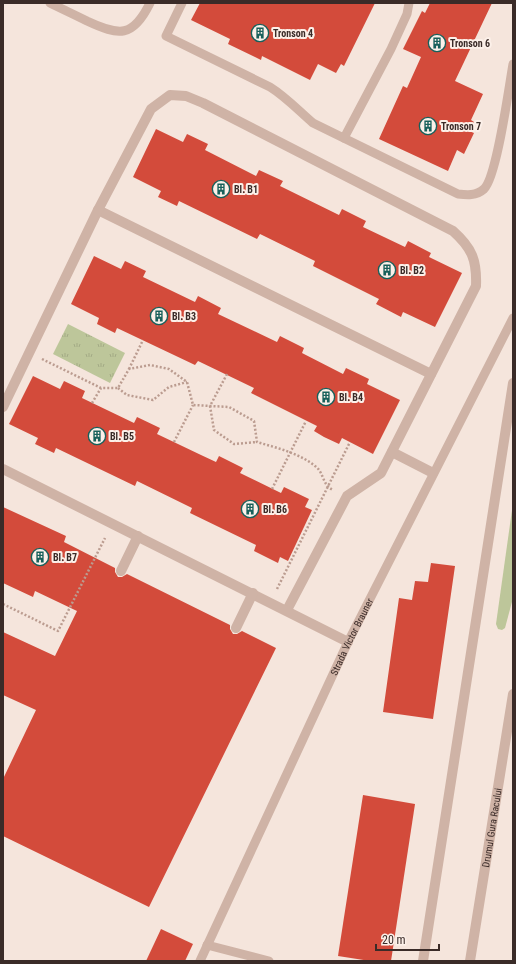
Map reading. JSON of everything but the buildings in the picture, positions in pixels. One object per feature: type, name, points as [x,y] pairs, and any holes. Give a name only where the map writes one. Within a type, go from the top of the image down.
[{"type":"street","points":[[3,407],[98,210],[151,109],[170,95],[186,96],[203,103],[453,231],[468,245],[477,270],[476,286],[381,474],[347,496],[287,610]]},
{"type":"street","points":[[98,210],[431,374]]},
{"type":"street","points":[[422,961],[513,383]]},
{"type":"street","points":[[392,452],[433,473]]},
{"type":"street","points":[[3,469],[287,610],[348,642]]},
{"type":"street","points":[[121,571],[138,536]]},
{"type":"street","points":[[236,628],[253,593]]},
{"type":"street","name":"Drumul Gura Racului","points":[[470,961],[513,694]]},
{"type":"lane","points":[[50,3],[110,31],[123,31],[135,26],[143,16],[150,3]]},
{"type":"lane","points":[[182,3],[166,36],[270,87],[283,95],[313,123],[458,194],[473,196],[485,189],[494,164],[513,64]]},
{"type":"lane","points":[[344,138],[391,49],[407,14],[409,3]]},
{"type":"lane","name":"Strada Victor Brauner","points":[[200,961],[348,642],[513,318]]},
{"type":"lane","points":[[208,946],[269,961]]},
{"type":"path","points":[[118,388],[143,340]]},
{"type":"path","points":[[29,353],[101,388],[118,388],[127,395],[153,400],[168,386],[187,382]]},
{"type":"path","points":[[129,369],[150,365],[169,369],[187,382],[194,405],[174,442]]},
{"type":"path","points":[[227,374],[210,406],[214,430],[234,444],[257,442],[290,452],[317,466],[327,487],[347,496]]},
{"type":"path","points":[[92,403],[101,388]]},
{"type":"path","points":[[194,405],[229,407],[254,421],[257,442]]},
{"type":"path","points":[[272,488],[306,421]]},
{"type":"path","points":[[271,602],[350,442]]},
{"type":"path","points":[[3,604],[58,631],[112,523]]},
{"type":"green space","points":[[68,324],[125,353],[110,383],[53,354]]},
{"type":"green space","points":[[513,503],[513,598],[505,628],[502,630],[498,629],[496,624]]},
{"type":"place","name":"Tronson 4","points":[[260,33]]},
{"type":"place","name":"Tronson 6","points":[[437,43]]},
{"type":"place","name":"Tronson 7","points":[[428,126]]},
{"type":"place","name":"Bl. B1","points":[[221,189]]},
{"type":"place","name":"Bl. B2","points":[[387,270]]},
{"type":"place","name":"Bl. B3","points":[[159,316]]},
{"type":"place","name":"Bl. B4","points":[[326,397]]},
{"type":"place","name":"Bl. B5","points":[[97,436]]},
{"type":"place","name":"Bl. B6","points":[[250,509]]},
{"type":"place","name":"Bl. B7","points":[[40,557]]}]
